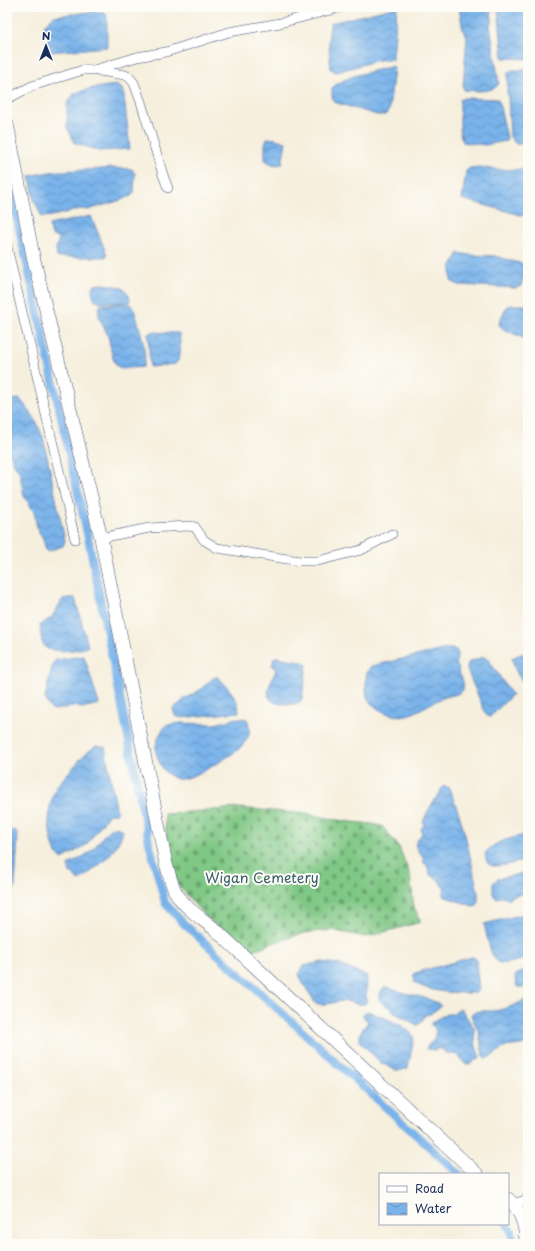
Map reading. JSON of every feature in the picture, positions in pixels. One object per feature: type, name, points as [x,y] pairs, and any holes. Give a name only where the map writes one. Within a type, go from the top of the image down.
[{"type":"street","points":[[94,70],[137,57],[166,52],[229,32],[280,23],[342,7]]},
{"type":"street","points":[[7,99],[32,86],[83,70],[106,71],[129,77],[134,83],[141,102],[168,188]]},
{"type":"street","points":[[7,124],[33,256],[101,538],[166,864],[175,891],[180,900],[217,931],[476,1173]]},
{"type":"street","points":[[7,247],[75,539]]},
{"type":"street","points":[[101,538],[149,528],[189,526],[195,527],[204,540],[208,543],[221,549],[300,561],[318,561],[361,550],[392,534]]},
{"type":"street","points":[[526,1244],[526,1237],[521,1216],[511,1202],[528,1199]]},
{"type":"green space","name":"Wigan Cemetery","points":[[238,808],[309,814],[343,821],[382,826],[399,847],[410,875],[414,907],[421,922],[366,937],[331,930],[304,933],[247,953],[204,915],[178,885],[170,861],[164,814]]},
{"type":"water","points":[[397,7],[393,59],[378,60],[336,72],[331,69],[329,39],[331,23]]},
{"type":"water","points":[[459,7],[491,7],[492,20],[490,25],[499,84],[492,89],[483,91],[464,90],[463,86],[467,36],[463,30]]},
{"type":"water","points":[[498,7],[528,7],[528,59],[503,58]]},
{"type":"water","points":[[100,11],[107,15],[107,47],[50,52],[44,25],[54,16]]},
{"type":"water","points":[[393,66],[389,110],[385,115],[377,115],[334,102],[332,88],[338,84],[361,74]]},
{"type":"water","points":[[512,70],[528,70],[528,144],[516,144],[510,137],[507,92],[508,72]]},
{"type":"water","points":[[116,85],[122,89],[124,96],[130,149],[99,151],[75,143],[67,127],[67,104],[75,93],[94,88]]},
{"type":"water","points":[[464,98],[498,99],[507,137],[506,141],[485,145],[463,142],[460,134],[460,100]]},
{"type":"water","points":[[267,138],[286,142],[282,164],[277,165],[269,163],[265,160],[265,144]]},
{"type":"water","points":[[479,167],[504,170],[528,168],[528,217],[462,199],[466,171],[470,168]]},
{"type":"water","points":[[110,168],[132,169],[135,174],[134,193],[131,196],[88,210],[81,209],[42,217],[34,200],[30,176],[60,171]]},
{"type":"water","points":[[91,216],[107,255],[106,257],[57,257],[56,249],[59,238],[52,236],[49,225]]},
{"type":"water","points":[[459,253],[495,256],[523,264],[525,269],[521,286],[516,288],[459,285],[451,281],[451,267]]},
{"type":"water","points":[[102,284],[124,289],[129,296],[130,301],[100,303],[95,300],[92,288],[94,285]]},
{"type":"water","points":[[128,303],[134,309],[145,355],[143,367],[120,369],[113,358],[108,336],[100,318],[99,310],[100,306],[102,305]]},
{"type":"water","points":[[528,305],[528,340],[503,329],[499,325],[507,306]]},
{"type":"water","points":[[152,332],[179,333],[180,354],[178,361],[175,364],[150,367],[148,334]]},
{"type":"water","points":[[20,399],[34,417],[43,437],[65,541],[63,546],[48,551],[46,550],[43,539],[37,528],[34,512],[24,496],[19,470],[13,463],[11,455],[7,453],[7,402],[10,400]]},
{"type":"water","points":[[75,598],[88,646],[85,648],[66,651],[48,649],[42,642],[40,625],[51,618],[63,599]]},
{"type":"water","points":[[447,649],[454,649],[457,651],[456,663],[463,683],[463,690],[461,692],[443,698],[413,713],[398,716],[380,710],[368,699],[366,693],[366,680],[371,666]]},
{"type":"water","points":[[528,653],[528,686],[517,674],[512,658]]},
{"type":"water","points":[[84,656],[99,704],[81,708],[78,706],[54,710],[49,707],[45,698],[53,663],[56,660]]},
{"type":"water","points":[[276,657],[307,664],[302,697],[299,703],[277,703],[272,701],[269,697],[269,688],[276,670],[272,666],[274,658]]},
{"type":"water","points":[[483,657],[488,659],[512,695],[490,717],[485,712],[467,670],[469,662]]},
{"type":"water","points":[[218,677],[235,697],[239,712],[181,718],[175,716],[173,709],[186,698],[200,690],[213,678]]},
{"type":"water","points":[[237,718],[247,719],[250,730],[248,737],[239,749],[220,762],[188,778],[177,779],[172,777],[164,770],[157,755],[156,743],[166,725],[181,723],[215,724]]},
{"type":"water","points":[[96,746],[105,747],[117,813],[109,814],[86,845],[63,859],[56,854],[51,838],[49,824],[50,805],[56,787],[84,755]]},
{"type":"water","points":[[444,786],[449,788],[463,826],[478,892],[477,905],[473,906],[443,896],[443,892],[445,890],[444,887],[438,879],[430,875],[427,865],[424,863],[423,858],[415,844],[422,833],[421,828],[424,825],[423,822],[428,811]]},
{"type":"water","points":[[112,827],[119,828],[123,831],[116,846],[99,866],[78,881],[72,872],[70,873],[68,865],[90,851]]},
{"type":"water","points":[[15,830],[18,835],[15,887],[9,904],[7,905],[7,832]]},
{"type":"water","points":[[528,835],[528,860],[493,866],[486,860],[485,854],[498,843]]},
{"type":"water","points":[[528,872],[528,892],[510,897],[509,900],[501,897],[496,898],[493,894],[493,883],[497,879]]},
{"type":"water","points":[[528,913],[528,958],[514,962],[500,963],[491,952],[484,924]]},
{"type":"water","points":[[472,957],[476,959],[479,990],[476,993],[435,990],[420,986],[414,982],[415,978],[413,976],[415,973]]},
{"type":"water","points":[[322,962],[337,964],[367,976],[366,1003],[358,1004],[340,1001],[327,1004],[315,1003],[301,980],[299,973],[303,966]]},
{"type":"water","points":[[522,971],[528,972],[528,987],[517,987],[515,979],[516,975]]},
{"type":"water","points":[[386,987],[428,999],[441,1006],[430,1014],[425,1015],[421,1023],[417,1025],[393,1012],[391,1008],[379,1000],[381,991]]},
{"type":"water","points":[[524,1000],[528,1001],[528,1042],[525,1044],[506,1047],[491,1057],[485,1058],[483,1056],[479,1032],[471,1016],[472,1013],[479,1011],[499,1010],[513,1006]]},
{"type":"water","points":[[458,1009],[462,1010],[474,1028],[476,1046],[480,1058],[469,1064],[465,1064],[458,1055],[447,1053],[440,1048],[435,1050],[426,1049],[433,1041],[436,1032],[435,1028],[430,1024],[445,1014],[454,1014]]},
{"type":"water","points":[[368,1011],[399,1024],[414,1037],[408,1068],[398,1071],[381,1063],[360,1042],[361,1031],[368,1022],[363,1014]]},
{"type":"waterway","points":[[7,174],[88,538],[149,842],[165,903],[182,922],[458,1173]]},
{"type":"waterway","points":[[508,1225],[512,1232],[513,1244]]}]
